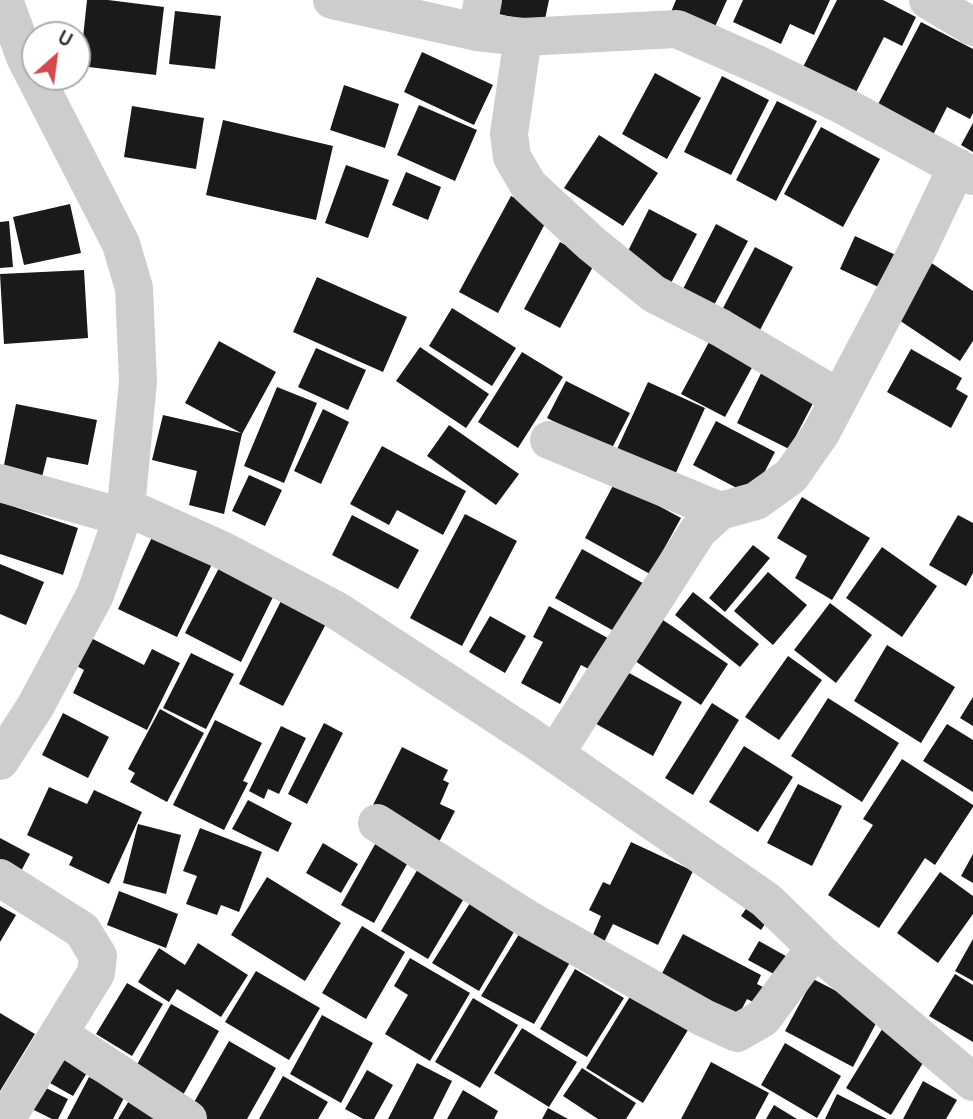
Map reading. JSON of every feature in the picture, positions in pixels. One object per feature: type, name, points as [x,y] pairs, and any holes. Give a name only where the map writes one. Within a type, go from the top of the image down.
[{"type":"street","points":[[0,761],[35,707],[95,594],[124,512],[138,382],[134,288],[121,244],[88,185],[25,57],[4,0]]},
{"type":"street","points":[[331,0],[480,16],[523,37],[677,29],[761,65],[965,171],[916,253],[821,433],[791,475],[756,501],[720,511],[698,531],[555,754]]},
{"type":"street","points":[[928,0],[973,27]]},
{"type":"street","points":[[523,37],[509,134],[512,157],[529,186],[592,244],[654,295],[721,328],[839,397]]},
{"type":"street","points":[[549,440],[720,511]]},
{"type":"street","points":[[0,483],[124,512],[222,550],[336,610],[555,754],[757,893],[815,948],[973,1082]]},
{"type":"street","points":[[377,823],[526,918],[704,1018],[737,1033],[762,1018],[815,948]]},
{"type":"street","points":[[0,878],[82,930],[98,956],[96,973],[6,1119]]},
{"type":"street","points":[[59,1034],[158,1102],[188,1119]]},
{"type":"building","points":[[87,0],[164,7],[156,75],[91,67],[91,21],[85,21]]},
{"type":"building","points":[[497,0],[549,0],[544,24],[494,13]]},
{"type":"building","points":[[676,0],[727,0],[713,31],[671,12]]},
{"type":"building","points":[[743,0],[830,0],[814,35],[790,24],[781,44],[733,22]]},
{"type":"building","points":[[837,0],[883,0],[916,17],[902,46],[884,37],[852,100],[800,73]]},
{"type":"building","points":[[175,11],[221,16],[215,69],[169,64]]},
{"type":"building","points":[[921,22],[973,49],[973,113],[970,119],[947,107],[930,141],[874,112]]},
{"type":"building","points":[[422,52],[493,85],[474,125],[404,92]]},
{"type":"building","points":[[655,73],[701,98],[667,159],[622,134]]},
{"type":"building","points":[[722,76],[769,100],[731,175],[684,152]]},
{"type":"building","points":[[344,85],[399,104],[385,148],[330,130]]},
{"type":"building","points":[[777,101],[817,121],[776,201],[736,180]]},
{"type":"building","points":[[419,105],[477,130],[455,181],[397,155]]},
{"type":"building","points":[[132,106],[204,118],[196,169],[124,157]]},
{"type":"building","points":[[223,120],[333,146],[316,220],[206,195]]},
{"type":"building","points":[[973,123],[973,152],[961,145]]},
{"type":"building","points":[[821,127],[880,159],[843,227],[784,194]]},
{"type":"building","points":[[599,135],[658,173],[623,226],[564,188]]},
{"type":"building","points":[[346,165],[389,180],[368,238],[325,223]]},
{"type":"building","points":[[406,172],[441,187],[428,220],[392,205]]},
{"type":"building","points":[[511,196],[549,216],[498,313],[459,292]]},
{"type":"building","points":[[70,204],[81,253],[24,265],[13,217]]},
{"type":"building","points":[[649,209],[697,234],[670,285],[623,261]]},
{"type":"building","points":[[9,221],[13,267],[0,268],[0,222]]},
{"type":"building","points":[[716,224],[748,241],[712,309],[681,293]]},
{"type":"building","points":[[855,236],[902,258],[887,291],[840,269]]},
{"type":"building","points":[[560,242],[596,261],[560,328],[524,309]]},
{"type":"building","points":[[755,247],[793,267],[760,330],[722,310]]},
{"type":"building","points":[[930,262],[973,291],[973,341],[960,361],[893,316]]},
{"type":"building","points":[[84,270],[88,338],[4,344],[0,274]]},
{"type":"building","points":[[317,277],[407,317],[383,372],[293,332]]},
{"type":"building","points":[[452,308],[516,348],[492,386],[429,346]]},
{"type":"building","points":[[716,329],[760,353],[725,417],[681,394]]},
{"type":"building","points":[[219,341],[276,372],[242,434],[224,514],[189,505],[197,471],[152,460],[163,415],[241,433],[185,403]]},
{"type":"building","points":[[420,347],[489,394],[466,428],[396,381]]},
{"type":"building","points":[[316,348],[366,370],[348,410],[298,387]]},
{"type":"building","points":[[911,349],[962,378],[956,389],[968,396],[951,428],[887,392]]},
{"type":"building","points":[[522,352],[563,377],[518,448],[478,422]]},
{"type":"building","points":[[765,365],[819,392],[789,449],[737,423]]},
{"type":"building","points":[[566,381],[630,413],[611,450],[547,418]]},
{"type":"building","points":[[648,382],[705,408],[670,486],[612,460]]},
{"type":"building","points":[[277,387],[317,403],[284,483],[244,466]]},
{"type":"building","points":[[16,404],[97,420],[88,465],[47,457],[42,477],[3,470]]},
{"type":"building","points":[[323,409],[349,422],[321,484],[294,471]]},
{"type":"building","points":[[716,421],[775,452],[752,496],[693,465]]},
{"type":"building","points":[[449,425],[519,474],[496,505],[427,456]]},
{"type":"building","points":[[382,446],[466,491],[443,535],[397,510],[389,525],[350,504]]},
{"type":"building","points":[[249,475],[282,490],[265,526],[232,511]]},
{"type":"building","points":[[615,482],[681,518],[650,574],[585,538]]},
{"type":"building","points":[[802,497],[870,538],[832,600],[795,578],[807,556],[777,538]]},
{"type":"building","points":[[0,502],[78,528],[63,575],[0,554]]},
{"type":"building","points":[[465,514],[517,541],[462,646],[410,618]]},
{"type":"building","points":[[352,515],[419,550],[398,589],[332,555]]},
{"type":"building","points":[[958,515],[973,523],[973,573],[966,586],[929,565]]},
{"type":"building","points":[[153,535],[212,564],[177,637],[118,609]]},
{"type":"building","points":[[753,545],[770,558],[725,612],[709,598]]},
{"type":"building","points":[[882,547],[937,586],[902,637],[846,598]]},
{"type":"building","points":[[582,549],[648,586],[621,635],[555,598]]},
{"type":"building","points":[[0,564],[44,582],[26,625],[0,614]]},
{"type":"building","points":[[219,568],[274,595],[241,662],[185,633]]},
{"type":"building","points":[[768,572],[807,605],[773,645],[734,611]]},
{"type":"building","points":[[693,592],[759,644],[740,667],[675,615]]},
{"type":"building","points":[[284,595],[329,618],[283,706],[239,684]]},
{"type":"building","points":[[830,603],[872,635],[836,683],[794,650]]},
{"type":"building","points":[[549,606],[617,643],[600,675],[581,665],[560,704],[521,683],[543,642],[533,637]]},
{"type":"building","points":[[490,616],[526,636],[505,673],[469,652]]},
{"type":"building","points":[[660,618],[728,664],[701,705],[632,659]]},
{"type":"building","points":[[85,635],[144,665],[152,649],[180,663],[147,730],[73,693],[84,670],[71,663]]},
{"type":"building","points":[[887,645],[955,687],[921,743],[854,701]]},
{"type":"building","points":[[191,653],[234,674],[206,729],[163,708]]},
{"type":"building","points":[[788,656],[822,680],[779,740],[745,717]]},
{"type":"building","points":[[620,668],[682,702],[653,756],[591,721]]},
{"type":"building","points":[[973,697],[973,726],[960,718]]},
{"type":"building","points":[[828,698],[899,743],[862,802],[791,756]]},
{"type":"building","points":[[712,703],[739,720],[693,795],[665,778]]},
{"type":"building","points":[[160,709],[204,733],[167,802],[130,782],[135,773],[128,769]]},
{"type":"building","points":[[63,713],[109,737],[88,778],[42,755]]},
{"type":"building","points":[[215,720],[262,743],[243,781],[248,783],[224,830],[173,805]]},
{"type":"building","points":[[324,723],[343,733],[307,804],[288,794]]},
{"type":"building","points":[[947,724],[973,740],[973,792],[923,761]]},
{"type":"building","points":[[281,726],[306,738],[279,794],[268,789],[264,799],[249,791]]},
{"type":"building","points":[[744,746],[793,777],[758,832],[709,802]]},
{"type":"building","points":[[402,747],[448,770],[443,780],[449,783],[440,804],[455,811],[439,842],[371,809]]},
{"type":"building","points":[[902,759],[973,807],[935,865],[925,858],[879,928],[828,895],[873,825],[863,819]]},
{"type":"building","points":[[798,784],[842,806],[812,866],[767,843]]},
{"type":"building","points":[[49,787],[87,804],[94,790],[142,812],[109,884],[69,865],[73,857],[27,835]]},
{"type":"building","points":[[248,800],[292,823],[278,852],[232,829]]},
{"type":"building","points":[[138,824],[181,835],[166,894],[123,883]]},
{"type":"building","points":[[200,828],[262,852],[239,912],[221,905],[217,915],[186,904],[197,876],[183,871]]},
{"type":"building","points":[[0,838],[30,854],[18,877],[0,868]]},
{"type":"building","points":[[378,839],[411,857],[374,923],[341,905]]},
{"type":"building","points":[[631,842],[693,871],[658,945],[613,924],[604,942],[592,937],[601,916],[589,910],[603,882],[610,885]]},
{"type":"building","points":[[323,843],[358,864],[341,893],[306,873]]},
{"type":"building","points":[[973,854],[973,883],[961,876]]},
{"type":"building","points":[[419,867],[466,895],[428,959],[381,931]]},
{"type":"building","points":[[940,872],[973,896],[973,914],[938,963],[897,933]]},
{"type":"building","points":[[267,877],[341,923],[305,981],[231,935]]},
{"type":"building","points":[[119,891],[178,914],[166,948],[107,925]]},
{"type":"building","points":[[472,900],[518,925],[479,991],[432,963]]},
{"type":"building","points":[[752,900],[772,914],[761,930],[741,916]]},
{"type":"building","points":[[0,906],[16,915],[0,942]]},
{"type":"building","points":[[362,926],[405,952],[366,1019],[322,993]]},
{"type":"building","points":[[521,931],[572,959],[534,1024],[481,996]]},
{"type":"building","points":[[683,934],[761,975],[757,984],[769,990],[761,1006],[747,999],[736,1020],[659,979]]},
{"type":"building","points":[[973,939],[973,981],[955,971]]},
{"type":"building","points":[[759,941],[793,960],[783,979],[748,960]]},
{"type":"building","points":[[198,943],[248,975],[221,1017],[177,989],[169,1002],[138,982],[159,948],[185,965]]},
{"type":"building","points":[[410,958],[470,993],[430,1061],[385,1034],[408,995],[394,986]]},
{"type":"building","points":[[575,969],[624,998],[587,1057],[540,1029]]},
{"type":"building","points":[[256,971],[320,1008],[289,1060],[225,1022]]},
{"type":"building","points":[[955,974],[973,985],[973,1042],[929,1016]]},
{"type":"building","points":[[813,979],[881,1014],[853,1067],[785,1031]]},
{"type":"building","points":[[127,983],[163,1004],[132,1056],[96,1034]]},
{"type":"building","points":[[631,995],[688,1030],[643,1103],[586,1068]]},
{"type":"building","points":[[473,998],[518,1025],[480,1088],[435,1062]]},
{"type":"building","points":[[171,1004],[219,1031],[183,1095],[135,1068]]},
{"type":"building","points":[[0,1013],[35,1034],[0,1091]]},
{"type":"building","points":[[322,1015],[373,1043],[341,1103],[290,1074]]},
{"type":"building","points":[[884,1026],[929,1053],[891,1115],[846,1088]]},
{"type":"building","points":[[522,1028],[577,1062],[549,1107],[494,1073]]},
{"type":"building","points":[[229,1041],[276,1068],[247,1119],[204,1119],[189,1111]]},
{"type":"building","points":[[785,1043],[841,1076],[817,1118],[761,1085]]},
{"type":"building","points":[[65,1058],[88,1071],[73,1096],[50,1083]]},
{"type":"building","points":[[711,1062],[769,1093],[755,1119],[681,1119]]},
{"type":"building","points":[[417,1063],[452,1081],[433,1119],[388,1119]]},
{"type":"building","points":[[582,1068],[636,1103],[626,1119],[598,1119],[563,1096]]},
{"type":"building","points":[[367,1070],[393,1085],[374,1119],[363,1119],[345,1109]]},
{"type":"building","points":[[283,1076],[328,1102],[318,1119],[259,1119]]},
{"type":"building","points":[[89,1077],[125,1096],[113,1119],[67,1119]]},
{"type":"building","points":[[923,1081],[957,1100],[946,1119],[903,1119]]},
{"type":"building","points":[[44,1087],[68,1099],[58,1119],[52,1119],[32,1109]]},
{"type":"building","points":[[463,1090],[498,1111],[494,1119],[447,1119]]},
{"type":"building","points":[[837,1094],[887,1119],[825,1119]]},
{"type":"building","points":[[130,1099],[165,1119],[118,1119]]},
{"type":"building","points":[[774,1105],[797,1119],[766,1119]]},
{"type":"building","points":[[548,1108],[568,1119],[542,1119]]}]
